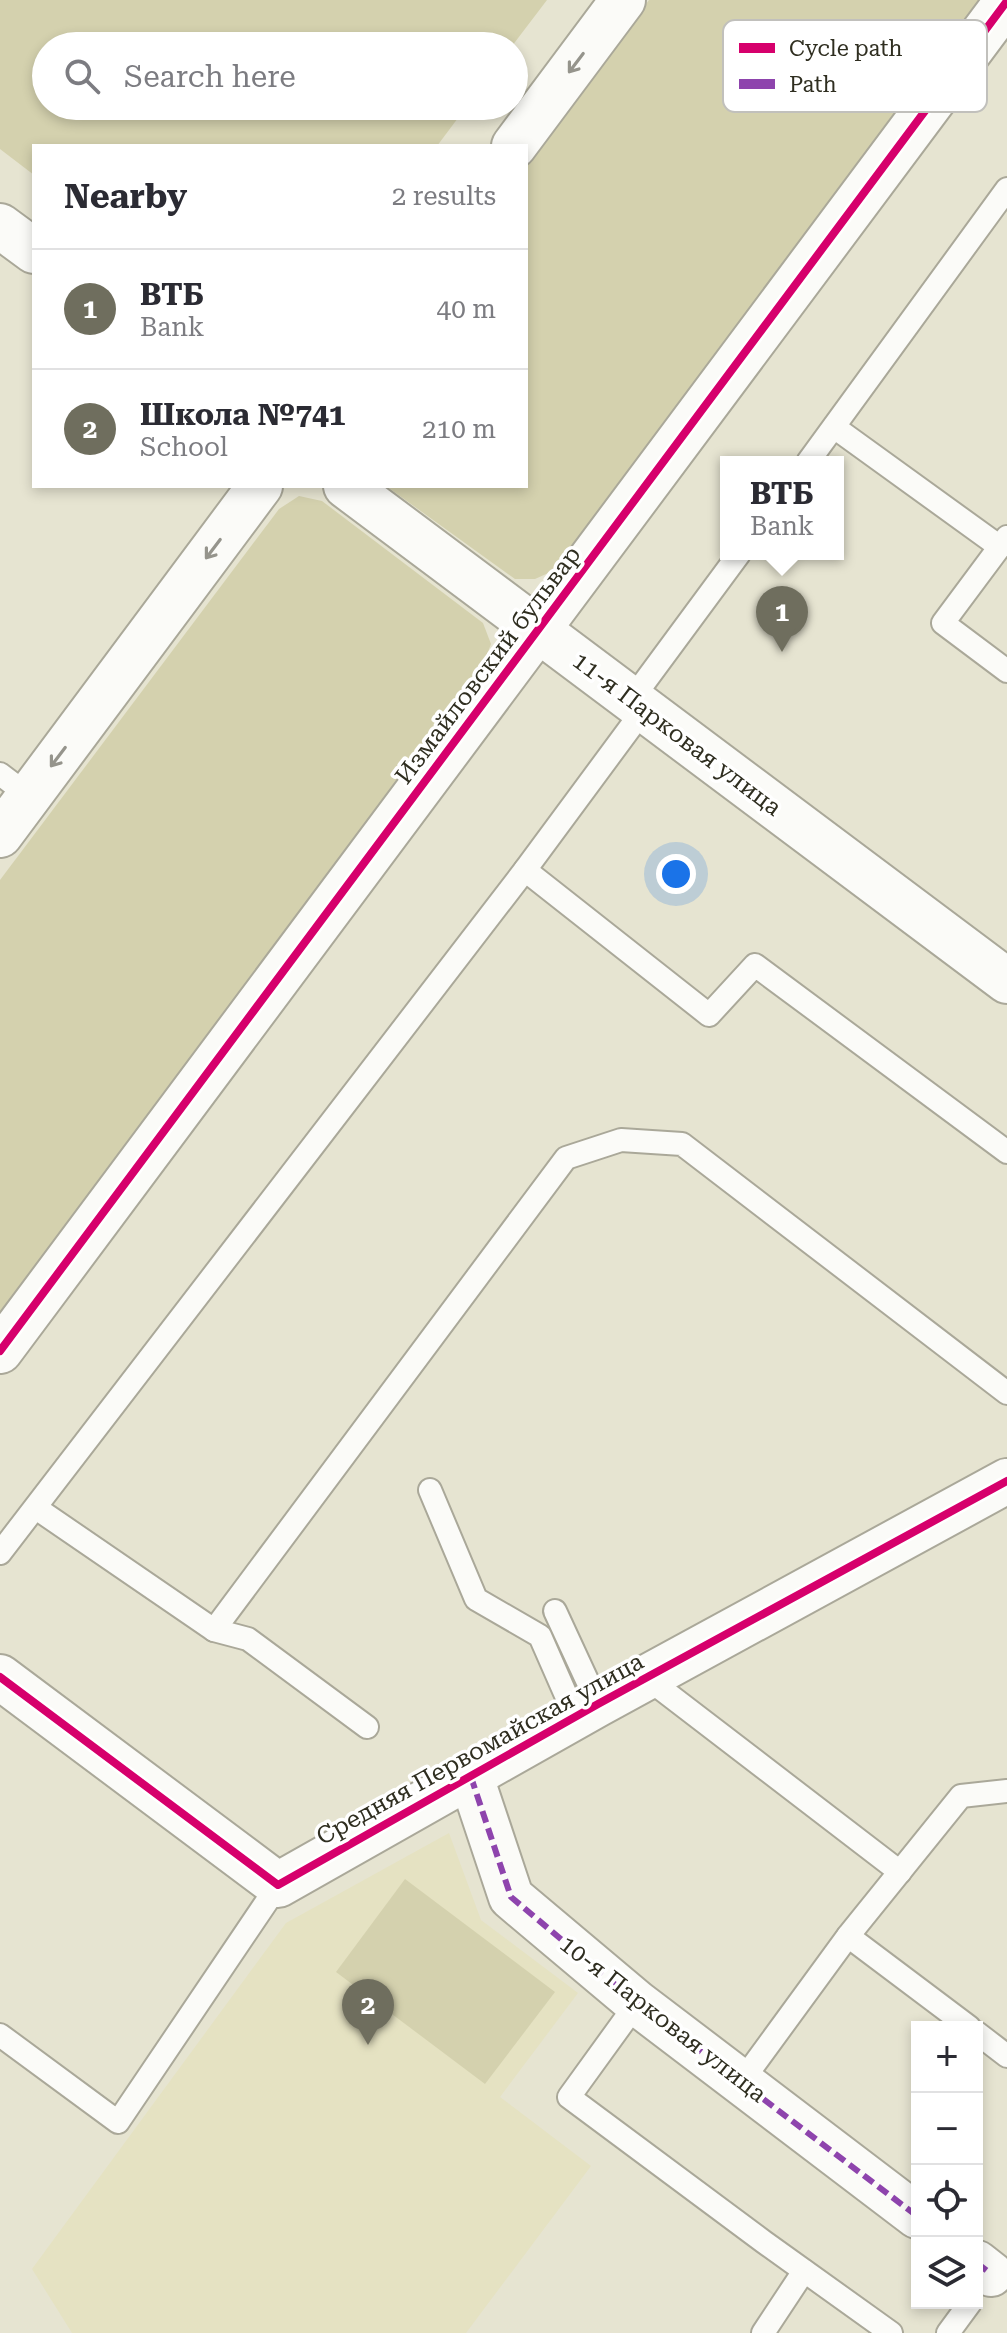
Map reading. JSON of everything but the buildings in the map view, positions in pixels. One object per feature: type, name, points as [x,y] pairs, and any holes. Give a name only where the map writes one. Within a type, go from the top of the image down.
[{"type":"street","points":[[515,144],[623,0]]},
{"type":"street","name":"Измайловский бульвар","points":[[987,28],[1007,1]]},
{"type":"street","name":"Измайловский бульвар","points":[[0,1351],[925,112]]},
{"type":"street","points":[[0,835],[14,785],[258,488]]},
{"type":"street","name":"11-я Парковая улица","points":[[349,488],[1007,981]]},
{"type":"street","name":"Средняя Первомайская улица","points":[[278,1885],[587,1711],[1007,1481]]},
{"type":"street","points":[[0,1677],[278,1885]]},
{"type":"street","name":"10-я Парковая улица","points":[[471,1777],[511,1897],[637,2003],[911,2211]]},
{"type":"lane","points":[[812,456],[1007,189]]},
{"type":"lane","points":[[834,427],[1003,542],[943,623],[1007,671]]},
{"type":"lane","points":[[0,1553],[525,870],[735,560]]},
{"type":"lane","points":[[525,870],[709,1015],[755,965],[1007,1152]]},
{"type":"lane","points":[[214,1630],[566,1158],[621,1140],[682,1144],[1007,1393]]},
{"type":"lane","points":[[430,1490],[476,1599],[540,1636],[587,1711]]},
{"type":"lane","points":[[36,1508],[214,1630],[248,1639],[367,1727]]},
{"type":"lane","points":[[555,1611],[587,1711]]},
{"type":"lane","points":[[647,1678],[900,1872]]},
{"type":"lane","points":[[742,2081],[848,1936],[961,1796],[1007,1791]]},
{"type":"lane","points":[[0,2035],[118,2122],[278,1885]]},
{"type":"lane","points":[[848,1936],[961,2021]]},
{"type":"lane","points":[[637,2003],[569,2097],[891,2333]]},
{"type":"lane","points":[[983,2038],[1007,2056]]},
{"type":"lane","points":[[763,2333],[804,2271]]},
{"type":"lane","points":[[948,2333],[963,2309]]},
{"type":"shaded area","points":[[0,0],[547,0],[523,32],[32,32],[32,120],[456,120],[438,144],[32,144],[32,173],[0,149]]},
{"type":"shaded area","points":[[649,0],[980,0],[965,20],[723,20],[723,112],[896,112],[555,570],[535,579],[515,579],[389,488],[528,488],[528,162]]},
{"type":"shaded area","points":[[299,496],[322,501],[483,623],[491,644],[482,668],[0,1313],[0,880],[279,509]]},
{"type":"shaded area","points":[[449,1833],[481,1920],[578,1993],[500,2097],[591,2166],[466,2333],[72,2333],[32,2269],[286,1923]]},
{"type":"shaded area","points":[[405,1879],[555,1992],[485,2084],[336,1972]]},
{"type":"marked path","points":[[471,1777],[511,1897],[637,2003],[911,2211]]},
{"type":"marked path","points":[[983,2268],[991,2274]]},
{"type":"cycle path","points":[[987,28],[1007,1]]},
{"type":"cycle path","points":[[0,1351],[924,112]]},
{"type":"cycle path","points":[[0,1677],[278,1885],[598,1704],[1007,1481]]},
{"type":"place","name":"ВТБ","points":[[782,652]]},
{"type":"place","name":"Школа №741","points":[[368,2045]]}]
